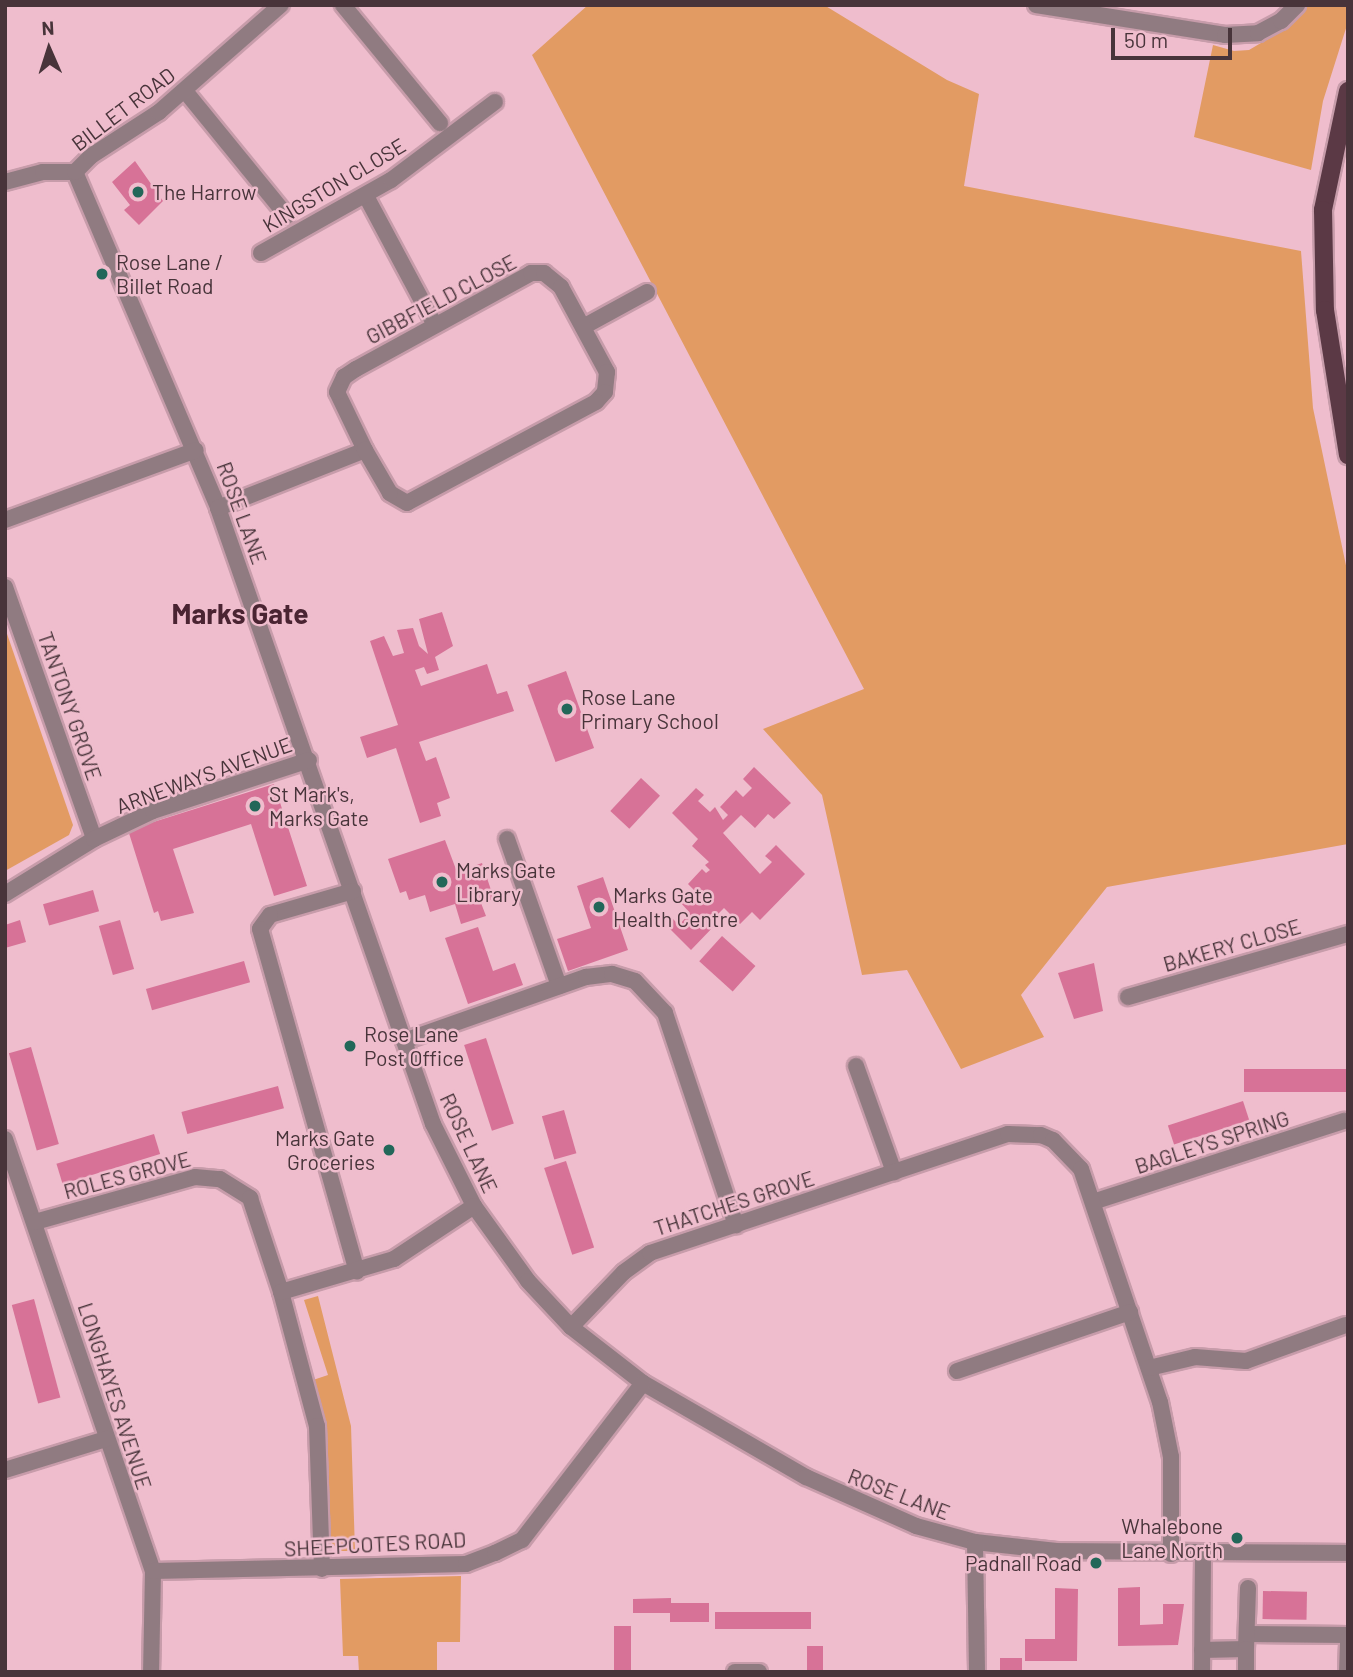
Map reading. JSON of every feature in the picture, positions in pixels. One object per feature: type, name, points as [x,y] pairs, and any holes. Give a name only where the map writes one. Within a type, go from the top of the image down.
[{"type":"main road","points":[[1348,91],[1323,210],[1325,310],[1348,455]]},
{"type":"street","name":"BILLET ROAD","points":[[5,182],[43,172],[75,172],[90,156],[184,91],[281,5]]},
{"type":"street","points":[[343,5],[440,123]]},
{"type":"street","points":[[1036,5],[1084,10],[1225,35],[1258,33],[1281,21],[1297,5]]},
{"type":"street","points":[[184,91],[287,216]]},
{"type":"street","name":"KINGSTON CLOSE","points":[[261,253],[366,195],[495,102]]},
{"type":"street","name":"ROSE LANE","points":[[75,172],[196,450],[218,508],[309,760],[433,1124],[474,1206],[520,1271],[571,1327],[643,1383],[772,1459],[865,1507],[975,1542],[1057,1551],[1348,1553]]},
{"type":"street","points":[[366,195],[435,325]]},
{"type":"street","name":"GIBBFIELD CLOSE","points":[[544,273],[561,287],[583,327],[608,380],[605,392],[590,406],[407,503],[390,493],[339,402],[338,385],[356,369],[435,325],[520,278],[544,273]]},
{"type":"street","points":[[583,327],[647,292]]},
{"type":"street","points":[[5,520],[196,450]]},
{"type":"street","points":[[218,508],[365,450]]},
{"type":"street","name":"TANTONY GROVE","points":[[5,587],[94,839]]},
{"type":"street","name":"ARNEWAYS AVENUE","points":[[5,894],[94,839],[153,811],[309,760]]},
{"type":"street","points":[[506,839],[559,986]]},
{"type":"street","points":[[353,891],[270,915],[260,929],[357,1272]]},
{"type":"street","name":"BAKERY CLOSE","points":[[1128,997],[1348,934]]},
{"type":"street","points":[[404,1041],[559,986],[612,974],[635,981],[665,1013],[736,1225]]},
{"type":"street","points":[[856,1066],[894,1172]]},
{"type":"street","name":"BAGLEYS SPRING","points":[[1093,1202],[1344,1121]]},
{"type":"street","name":"THATCHES GROVE","points":[[571,1327],[624,1272],[650,1253],[1008,1134],[1041,1135],[1053,1140],[1081,1169],[1149,1368],[1168,1432],[1171,1553]]},
{"type":"street","name":"LONGHAYES AVENUE","points":[[5,1139],[153,1571],[151,1672]]},
{"type":"street","name":"ROLES GROVE","points":[[35,1222],[185,1180],[220,1179],[243,1191],[255,1207],[317,1426],[322,1569]]},
{"type":"street","points":[[281,1292],[357,1272],[407,1253],[474,1206]]},
{"type":"street","points":[[957,1371],[1130,1312]]},
{"type":"street","points":[[1149,1368],[1195,1357],[1246,1361],[1346,1325]]},
{"type":"street","name":"SHEEPCOTES ROAD","points":[[153,1571],[466,1564],[522,1540],[643,1383]]},
{"type":"street","points":[[5,1470],[106,1439]]},
{"type":"street","points":[[975,1542],[977,1672]]},
{"type":"street","points":[[1202,1672],[1203,1553]]},
{"type":"street","points":[[1247,1672],[1248,1588]]},
{"type":"street","points":[[1202,1650],[1247,1642],[1348,1637],[1347,1672]]},
{"type":"street","points":[[735,1672],[759,1672]]},
{"type":"shaded area","points":[[588,5],[824,5],[947,80],[979,94],[964,186],[1301,251],[1313,408],[1348,575],[1348,844],[1107,887],[1021,995],[1044,1037],[961,1069],[907,970],[862,975],[822,795],[763,729],[864,689],[532,55]]},
{"type":"shaded area","points":[[1308,5],[1348,5],[1348,22],[1323,101],[1311,170],[1194,137],[1213,45],[1234,51],[1249,50],[1283,30]]},
{"type":"shaded area","points":[[5,628],[73,825],[69,835],[5,871]]},
{"type":"shaded area","points":[[318,1296],[351,1426],[355,1551],[340,1551],[327,1539],[325,1433],[313,1380],[328,1375],[304,1300]]},
{"type":"shaded area","points":[[461,1576],[460,1642],[437,1642],[437,1672],[359,1672],[358,1656],[343,1656],[340,1579]]},
{"type":"building","name":"The Harrow","points":[[135,161],[163,201],[139,225],[124,210],[130,205],[112,182]]},
{"type":"building","points":[[442,612],[453,646],[435,657],[439,670],[427,674],[424,667],[415,670],[421,686],[487,664],[497,694],[507,691],[514,711],[419,742],[426,761],[436,757],[450,798],[437,803],[441,816],[420,823],[396,748],[367,758],[360,737],[398,725],[370,641],[384,636],[393,656],[404,653],[397,630],[413,628],[419,646],[428,654],[419,619]]},
{"type":"building","points":[[566,671],[594,748],[556,762],[527,685]]},
{"type":"building","points":[[754,767],[791,803],[774,819],[768,814],[755,828],[741,815],[723,833],[760,874],[772,862],[765,856],[776,845],[805,874],[760,920],[752,912],[740,924],[724,908],[712,920],[716,924],[691,950],[667,926],[673,919],[679,925],[690,913],[681,903],[698,894],[688,884],[702,869],[706,873],[710,870],[705,865],[709,862],[692,846],[698,839],[672,813],[696,788],[704,795],[698,801],[710,812],[715,807],[723,820],[728,815],[720,807],[736,790],[743,797],[752,788],[743,779]]},
{"type":"building","points":[[641,778],[660,796],[629,829],[610,811]]},
{"type":"building","points":[[274,784],[307,886],[274,896],[251,824],[173,849],[194,913],[161,921],[158,911],[154,913],[128,830]]},
{"type":"building","name":"Marks Gate Library","points":[[445,840],[457,872],[482,863],[494,899],[481,903],[486,916],[461,924],[455,904],[430,912],[425,895],[409,900],[406,891],[400,893],[388,859]]},
{"type":"building","name":"Marks Gate Health Centre","points":[[603,877],[628,950],[568,971],[557,939],[591,928],[577,886]]},
{"type":"building","points":[[93,890],[99,911],[49,925],[43,904]]},
{"type":"building","points":[[20,920],[26,942],[5,948],[5,925]]},
{"type":"building","points":[[120,920],[134,969],[113,975],[99,926]]},
{"type":"building","points":[[478,927],[493,971],[515,963],[523,985],[468,1004],[445,938]]},
{"type":"building","points":[[722,936],[755,966],[733,991],[699,961]]},
{"type":"building","points":[[244,961],[250,982],[152,1010],[146,989]]},
{"type":"building","points":[[1094,963],[1103,1011],[1074,1019],[1058,973]]},
{"type":"building","points":[[486,1038],[514,1124],[492,1131],[464,1045]]},
{"type":"building","points":[[31,1047],[59,1144],[37,1150],[9,1053]]},
{"type":"building","points":[[1244,1069],[1348,1069],[1348,1092],[1244,1092]]},
{"type":"building","points":[[278,1086],[284,1108],[187,1134],[181,1112]]},
{"type":"building","points":[[1243,1101],[1249,1120],[1174,1144],[1168,1125]]},
{"type":"building","points":[[564,1110],[576,1153],[554,1160],[542,1116]]},
{"type":"building","points":[[154,1134],[160,1154],[63,1184],[56,1164]]},
{"type":"building","points":[[566,1161],[594,1248],[572,1255],[544,1168]]},
{"type":"building","points":[[34,1299],[60,1398],[38,1403],[12,1305]]},
{"type":"building","points":[[1140,1587],[1140,1625],[1163,1624],[1163,1604],[1184,1604],[1178,1645],[1118,1646],[1118,1588]]},
{"type":"building","points":[[1055,1588],[1078,1589],[1077,1661],[1025,1661],[1025,1639],[1055,1639]]},
{"type":"building","points":[[1263,1591],[1307,1592],[1307,1620],[1263,1619]]},
{"type":"building","points":[[671,1598],[671,1603],[709,1603],[709,1622],[670,1622],[670,1613],[633,1613],[633,1599]]},
{"type":"building","points":[[715,1612],[811,1612],[811,1629],[715,1629]]},
{"type":"building","points":[[614,1626],[631,1626],[631,1672],[614,1672]]},
{"type":"building","points":[[807,1646],[823,1646],[823,1672],[807,1672]]},
{"type":"building","points":[[1000,1658],[1022,1658],[1022,1672],[1000,1672]]},
{"type":"place","name":"The Harrow","points":[[138,192]]},
{"type":"place","name":"Rose Lane / Billet Road","points":[[102,274]]},
{"type":"place","name":"Rose Lane Primary School","points":[[567,709]]},
{"type":"place","name":"St Mark's, Marks Gate","points":[[255,806]]},
{"type":"place","name":"Marks Gate Library","points":[[442,882]]},
{"type":"place","name":"Marks Gate Health Centre","points":[[599,907]]},
{"type":"place","name":"Rose Lane Post Office","points":[[350,1046]]},
{"type":"place","name":"Marks Gate Groceries","points":[[389,1150]]},
{"type":"place","name":"Whalebone Lane North","points":[[1237,1538]]},
{"type":"place","name":"Padnall Road","points":[[1096,1563]]},
{"type":"district","name":"Marks Gate","points":[[240,613]]}]
